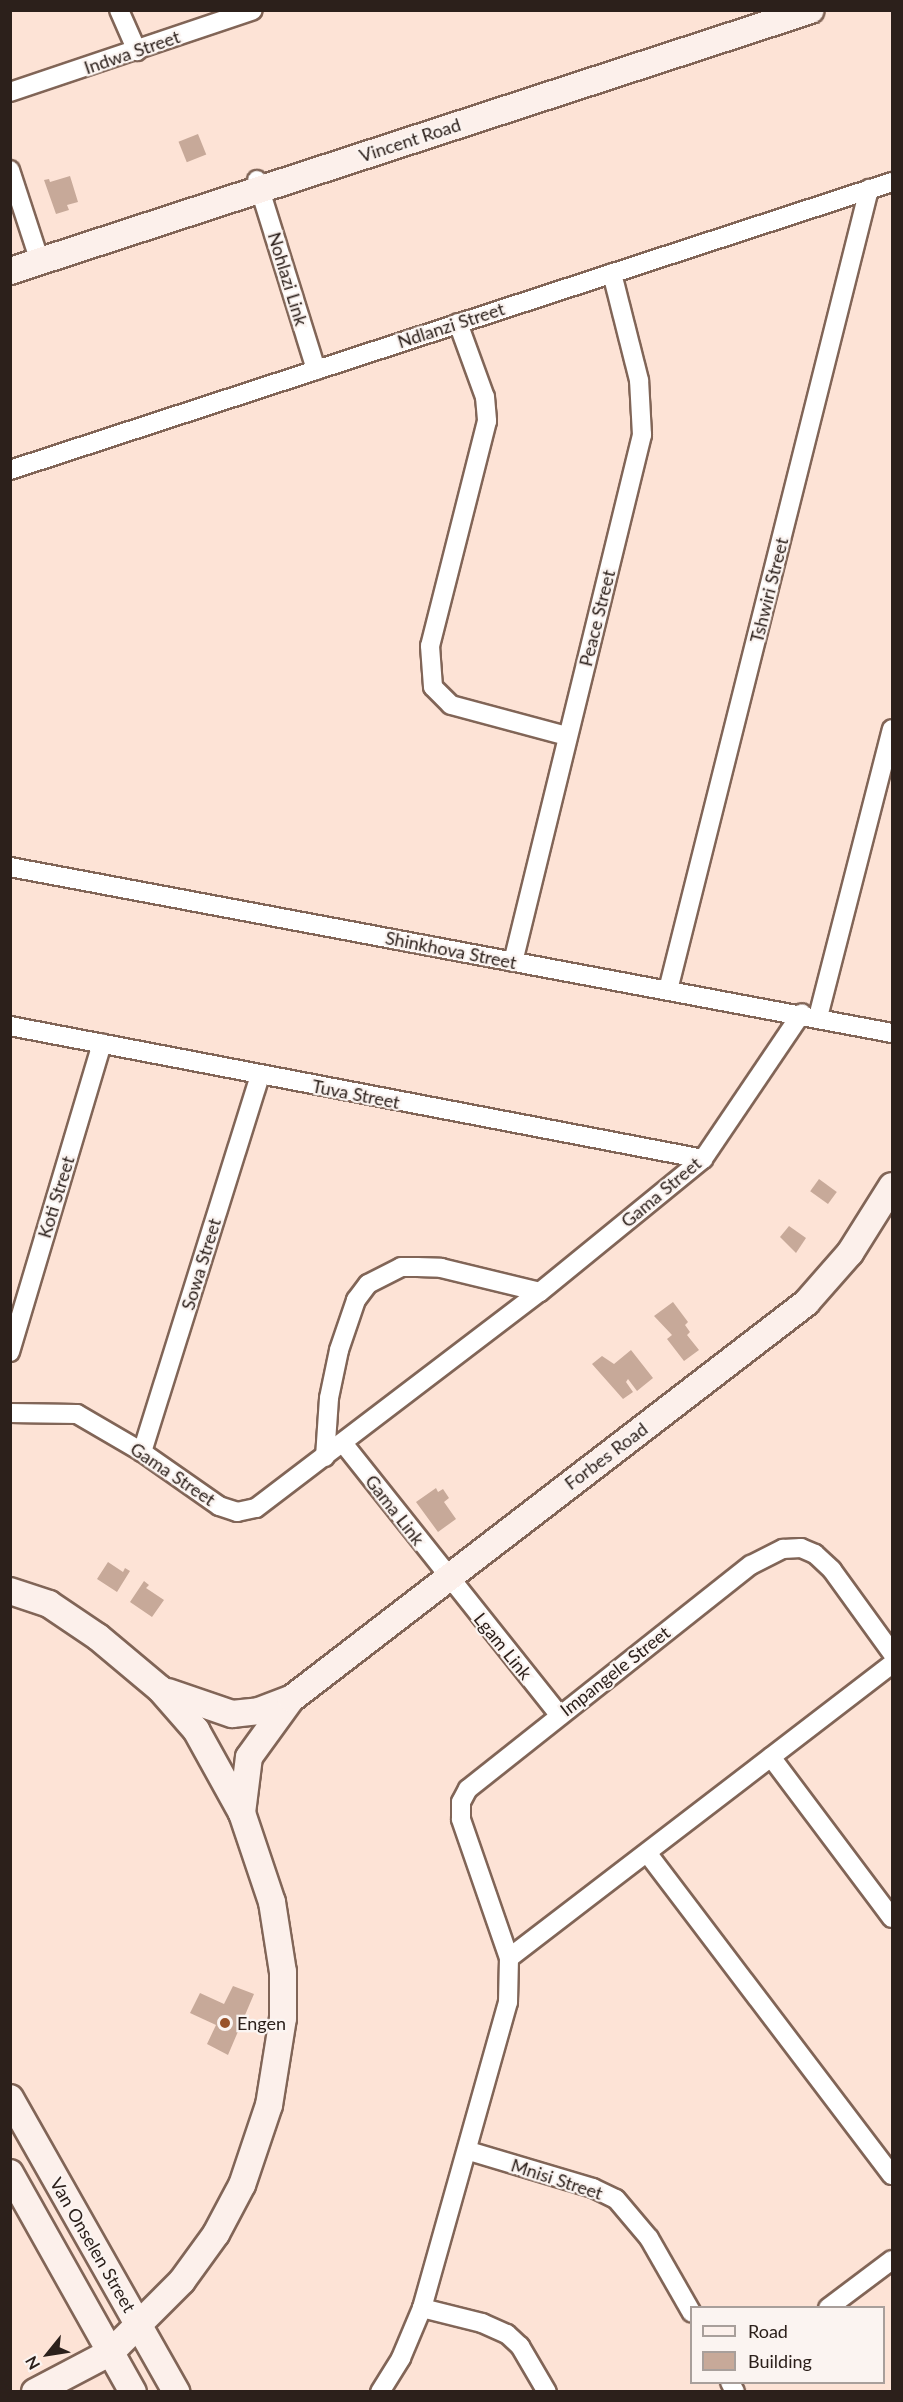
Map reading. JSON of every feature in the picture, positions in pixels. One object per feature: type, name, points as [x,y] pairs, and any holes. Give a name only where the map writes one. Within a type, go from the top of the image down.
[{"type":"street","points":[[119,10],[137,51]]},
{"type":"street","name":"Indwa Street","points":[[10,92],[253,10]]},
{"type":"street","name":"Vincent Road","points":[[10,260],[38,256],[777,10]]},
{"type":"street","name":"Vincent Road","points":[[258,184],[811,10]]},
{"type":"street","points":[[10,170],[38,256]]},
{"type":"street","name":"Ndlanzi Street","points":[[10,470],[892,182]]},
{"type":"street","name":"Nohlazi Link","points":[[258,184],[316,370]]},
{"type":"street","name":"Tshwiri Street","points":[[668,990],[869,189]]},
{"type":"street","name":"Vincent Road","points":[[10,271],[38,256]]},
{"type":"street","name":"Peace Street","points":[[513,962],[642,435],[639,380],[612,273]]},
{"type":"street","points":[[458,323],[483,388],[487,421],[430,646],[433,687],[451,705],[567,736]]},
{"type":"street","name":"Gama Street","points":[[10,1413],[77,1414],[142,1452],[192,1489],[237,1512],[256,1508],[274,1497],[540,1292],[703,1159],[810,1015],[892,729]]},
{"type":"street","name":"Shinkhova Street","points":[[10,867],[513,962],[810,1015],[892,1033]]},
{"type":"street","name":"Tuva Street","points":[[10,1026],[260,1076],[703,1159]]},
{"type":"street","name":"Koti Street","points":[[10,1352],[102,1043]]},
{"type":"street","name":"Sowa Street","points":[[142,1452],[260,1076]]},
{"type":"street","name":"Forbes Road","points":[[242,1813],[249,1757],[291,1699],[806,1303],[850,1253],[892,1186]]},
{"type":"street","points":[[325,1457],[329,1398],[339,1350],[356,1300],[368,1284],[401,1267],[441,1268],[540,1292]]},
{"type":"street","name":"Gama Link","points":[[343,1443],[448,1577]]},
{"type":"street","name":"Impangele Street","points":[[509,1958],[467,1845],[461,1802],[468,1789],[559,1715],[751,1565],[783,1548],[801,1548],[815,1554],[832,1570],[892,1653]]},
{"type":"street","name":"Lgam Link","points":[[448,1577],[559,1715]]},
{"type":"street","points":[[10,1591],[33,1597],[75,1620],[160,1689],[207,1747],[242,1813],[279,1934],[283,2018],[278,2063],[258,2143],[228,2213],[199,2260],[139,2326],[111,2352],[35,2391]]},
{"type":"street","points":[[380,2391],[401,2358],[422,2308],[469,2151],[508,2002],[509,1958],[648,1854],[892,1664]]},
{"type":"street","name":"Forbes Road","points":[[160,1689],[232,1714],[259,1711],[291,1699]]},
{"type":"street","points":[[771,1757],[892,1918]]},
{"type":"street","points":[[648,1854],[892,2175]]},
{"type":"street","name":"Van Onselen Street","points":[[10,2098],[176,2391]]},
{"type":"street","name":"Mnisi Street","points":[[469,2151],[593,2188],[616,2199],[649,2238],[690,2310]]},
{"type":"street","name":"Van Onselen Street","points":[[10,2173],[133,2391]]},
{"type":"street","points":[[829,2306],[892,2260]]},
{"type":"street","points":[[422,2308],[482,2323],[507,2334],[520,2346],[547,2391]]},
{"type":"building","points":[[198,134],[206,154],[187,162],[179,142]]},
{"type":"building","points":[[70,176],[78,202],[67,205],[69,210],[56,214],[44,180],[49,179],[50,182]]},
{"type":"building","points":[[819,1179],[837,1192],[828,1204],[810,1191]]},
{"type":"building","points":[[789,1226],[806,1238],[796,1253],[780,1237]]},
{"type":"building","points":[[673,1302],[688,1322],[685,1325],[690,1332],[687,1335],[699,1350],[684,1361],[667,1339],[672,1335],[654,1316]]},
{"type":"building","points":[[631,1350],[653,1378],[637,1391],[628,1379],[626,1382],[633,1392],[623,1399],[592,1364],[602,1356],[614,1364]]},
{"type":"building","points":[[436,1488],[438,1492],[443,1489],[449,1498],[444,1502],[456,1519],[438,1532],[416,1502]]},
{"type":"building","points":[[108,1562],[123,1572],[125,1568],[130,1571],[117,1592],[97,1579]]},
{"type":"building","points":[[144,1581],[149,1585],[146,1588],[164,1600],[152,1617],[130,1602]]},
{"type":"building","points":[[233,1986],[254,1994],[228,2055],[207,2044],[216,2025],[190,2013],[200,1993],[224,2004]]},
{"type":"place","name":"Engen","points":[[225,2023]]}]
